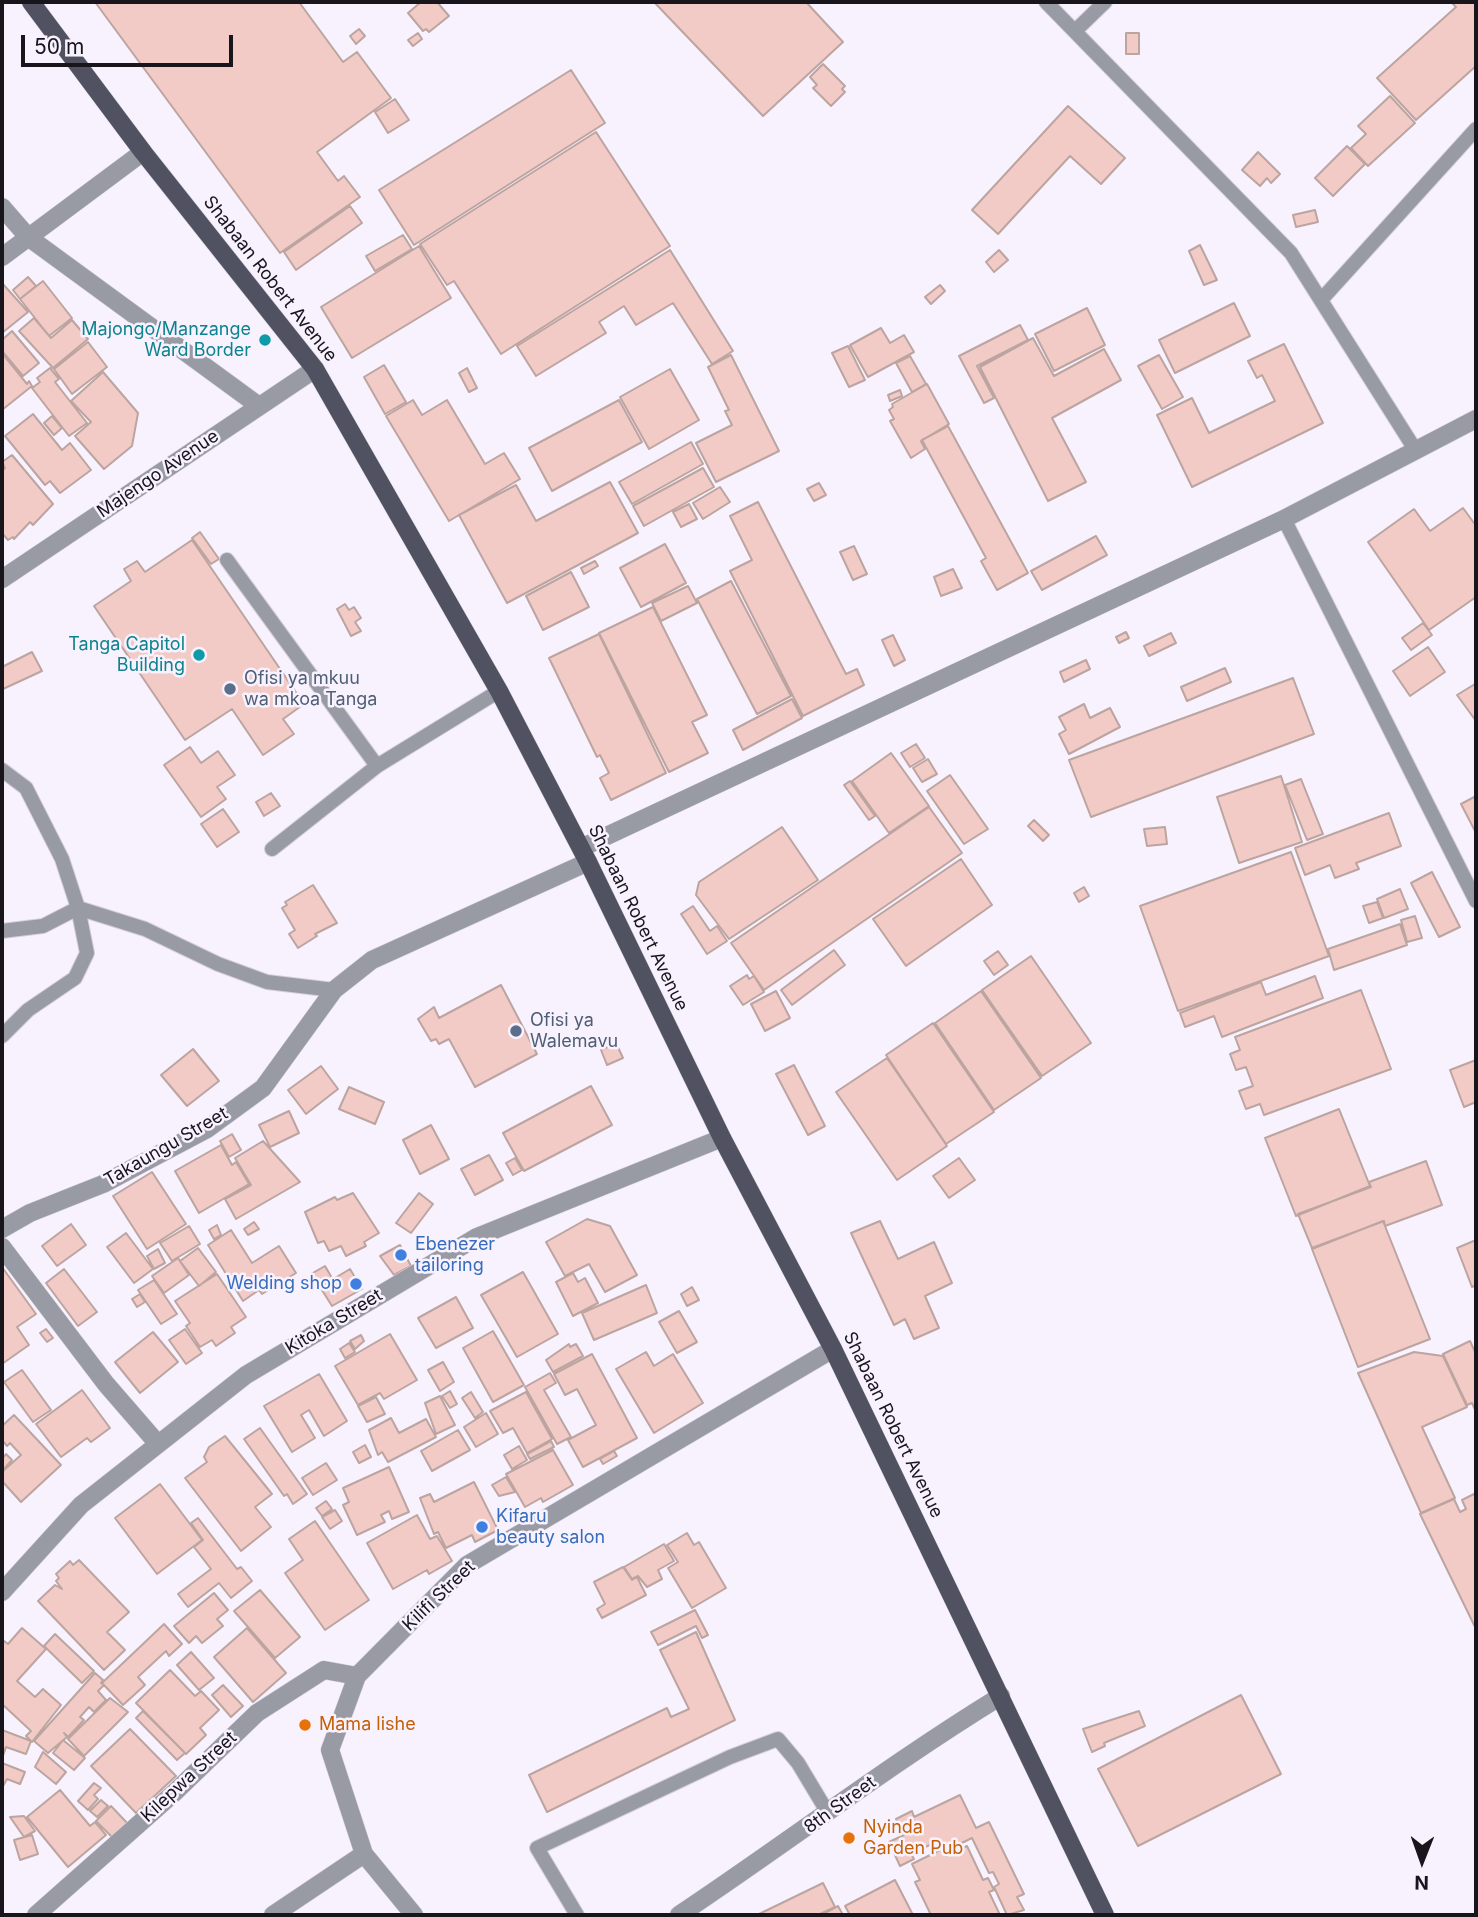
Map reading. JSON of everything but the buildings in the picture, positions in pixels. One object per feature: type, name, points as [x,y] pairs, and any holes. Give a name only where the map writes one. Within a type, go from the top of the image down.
[{"type":"main road","name":"Shabaan Robert Avenue","points":[[31,2],[143,152],[315,369],[499,691],[584,855],[722,1138],[833,1349],[1105,1915]]},
{"type":"street","points":[[2,257],[143,152]]},
{"type":"street","points":[[2,207],[28,237],[259,406]]},
{"type":"street","name":"Majengo Avenue","points":[[2,579],[315,369]]},
{"type":"street","name":"Takaungu Street","points":[[2,1229],[30,1213],[103,1184],[207,1129],[262,1088],[334,990],[372,960],[584,855],[1284,519],[1476,419]]},
{"type":"street","name":"Kitoka Street","points":[[2,1592],[81,1505],[246,1374],[477,1237],[722,1138]]},
{"type":"street","points":[[2,1247],[106,1384],[158,1444]]},
{"type":"street","name":"Kilifi Street","points":[[414,1915],[364,1854],[330,1750],[357,1676],[467,1565],[833,1349]]},
{"type":"street","name":"Kilepwa Street","points":[[36,1915],[175,1792],[257,1713],[324,1670],[357,1676]]},
{"type":"street","name":"8th Street","points":[[679,1915],[932,1738],[1001,1696]]},
{"type":"street","points":[[273,1915],[364,1854]]},
{"type":"lane","points":[[1046,2],[1291,253],[1416,451]]},
{"type":"lane","points":[[1075,31],[1105,2]]},
{"type":"lane","points":[[1321,300],[1476,129]]},
{"type":"lane","points":[[1284,519],[1476,901]]},
{"type":"lane","points":[[226,560],[377,766]]},
{"type":"lane","points":[[272,849],[377,766],[499,691]]},
{"type":"lane","points":[[2,769],[26,788],[43,817],[62,859],[78,908],[87,954],[75,978],[28,1010],[2,1036]]},
{"type":"lane","points":[[2,931],[43,926],[78,908],[145,929],[218,964],[267,982],[334,990]]},
{"type":"lane","points":[[577,1915],[537,1848],[730,1758],[778,1739],[798,1763],[828,1813]]},
{"type":"place","name":"Majongo/Manzange Ward Border","points":[[265,340]]},
{"type":"place","name":"Tanga Capitol Building","points":[[199,655]]},
{"type":"place","name":"Ofisi ya mkuu wa mkoa Tanga","points":[[230,689]]},
{"type":"place","name":"Ofisi ya Walemavu","points":[[516,1031]]},
{"type":"place","name":"Ebenezer tailoring","points":[[401,1255]]},
{"type":"place","name":"Welding shop","points":[[356,1284]]},
{"type":"place","name":"Kifaru beauty salon","points":[[482,1527]]},
{"type":"place","name":"Mama lishe","points":[[305,1725]]},
{"type":"place","name":"Nyinda Garden Pub","points":[[849,1838]]}]
